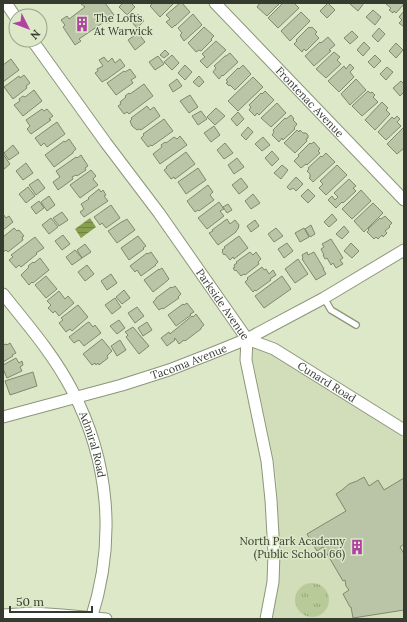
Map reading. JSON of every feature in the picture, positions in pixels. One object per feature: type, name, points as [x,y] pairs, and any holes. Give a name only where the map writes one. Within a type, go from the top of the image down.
[{"type":"street","name":"Frontenac Avenue","points":[[215,3],[404,200]]},
{"type":"street","name":"Parkside Avenue","points":[[38,48],[163,220],[247,339],[246,360],[267,461],[271,500],[274,553],[273,582],[266,619]]},
{"type":"street","name":"Tacoma Avenue","points":[[3,417],[122,385],[169,370],[247,339],[324,298],[404,250]]},
{"type":"street","name":"Admiral Road","points":[[3,294],[56,362],[72,388],[89,428],[100,462],[104,486],[106,540],[103,567],[91,618]]},
{"type":"street","name":"Cunard Road","points":[[247,339],[274,349],[404,430]]},
{"type":"street","points":[[3,615],[33,613],[106,619]]},
{"type":"lane","points":[[324,298],[331,310],[356,324]]},
{"type":"shaded area","points":[[90,218],[96,227],[81,238],[75,229]]},
{"type":"shaded area","points":[[255,347],[271,353],[404,438],[404,619],[273,619],[278,579],[279,554],[277,483],[274,461],[252,354]]},
{"type":"green space","points":[[309,583],[315,583],[319,584],[326,590],[329,600],[328,607],[322,614],[315,617],[309,617],[305,616],[298,610],[295,603],[295,597],[296,593],[302,586]]},
{"type":"building","name":"The Lofts At Warwick","points":[[80,3],[105,3],[114,15],[112,16],[111,21],[108,23],[104,22],[79,39],[81,41],[75,45],[63,27],[65,25],[61,20],[67,16],[69,19],[85,7]]},
{"type":"building","points":[[123,3],[131,3],[135,7],[127,15],[119,7]]},
{"type":"building","points":[[153,3],[174,3],[160,17],[150,6]]},
{"type":"building","points":[[182,3],[190,12],[172,28],[166,22],[170,19],[166,15]]},
{"type":"building","points":[[260,3],[280,3],[267,16],[257,7]]},
{"type":"building","points":[[283,3],[294,3],[299,8],[278,28],[268,18]]},
{"type":"building","points":[[328,3],[335,10],[327,18],[320,11]]},
{"type":"building","points":[[364,3],[358,11],[350,4]]},
{"type":"building","points":[[386,4],[404,4],[396,13],[394,11],[393,13],[389,10],[391,8]]},
{"type":"building","points":[[373,10],[381,17],[375,25],[366,17]]},
{"type":"building","points":[[404,11],[404,27],[399,23],[402,20],[399,17]]},
{"type":"building","points":[[301,12],[310,21],[290,41],[281,31]]},
{"type":"building","points":[[138,14],[144,21],[137,28],[131,21]]},
{"type":"building","points":[[193,14],[202,25],[184,41],[180,35],[182,33],[178,28]]},
{"type":"building","points":[[204,27],[214,36],[201,51],[199,50],[196,52],[188,43]]},
{"type":"building","points":[[309,27],[312,27],[317,32],[315,34],[319,38],[306,51],[304,49],[302,52],[294,44]]},
{"type":"building","points":[[379,28],[385,34],[378,42],[372,36]]},
{"type":"building","points":[[352,31],[358,37],[350,44],[344,38]]},
{"type":"building","points":[[138,33],[145,42],[135,50],[128,40]]},
{"type":"building","points":[[328,37],[335,45],[329,50],[331,51],[314,66],[305,56],[320,42],[321,43]]},
{"type":"building","points":[[216,41],[226,50],[207,68],[200,61],[205,57],[202,54]]},
{"type":"building","points":[[364,42],[370,48],[363,56],[357,50]]},
{"type":"building","points":[[396,43],[403,50],[396,58],[389,51]]},
{"type":"building","points":[[165,50],[169,54],[164,58],[160,55]]},
{"type":"building","points":[[334,52],[340,57],[337,60],[341,64],[326,78],[316,69]]},
{"type":"building","points":[[230,53],[238,62],[219,79],[213,72],[216,68],[214,66]]},
{"type":"building","points":[[172,55],[179,63],[172,70],[164,62]]},
{"type":"building","points":[[375,55],[381,61],[374,68],[368,62]]},
{"type":"building","points":[[158,56],[164,64],[155,70],[149,62]]},
{"type":"building","points":[[104,57],[108,62],[112,58],[115,63],[120,59],[125,66],[102,82],[95,73],[98,71],[97,69],[103,66],[99,60]]},
{"type":"building","points":[[11,59],[19,70],[3,82],[3,65]]},
{"type":"building","points":[[350,64],[354,68],[350,72],[354,77],[339,92],[328,81],[344,66],[346,69]]},
{"type":"building","points":[[185,65],[192,72],[185,80],[178,73]]},
{"type":"building","points":[[243,65],[251,74],[235,90],[226,83],[228,82],[226,80]]},
{"type":"building","points":[[387,67],[393,72],[386,80],[380,74]]},
{"type":"building","points":[[130,69],[136,77],[131,80],[133,83],[116,95],[107,83],[124,71],[125,72]]},
{"type":"building","points":[[24,75],[30,83],[26,86],[27,88],[13,99],[4,87],[19,76],[20,78]]},
{"type":"building","points":[[199,76],[204,82],[199,87],[193,82]]},
{"type":"building","points":[[253,77],[263,87],[238,111],[228,101]]},
{"type":"building","points":[[177,79],[182,86],[173,92],[169,85]]},
{"type":"building","points":[[356,79],[366,90],[350,105],[341,94]]},
{"type":"building","points":[[401,81],[404,84],[404,92],[400,96],[393,88]]},
{"type":"building","points":[[144,84],[153,96],[129,114],[127,112],[124,114],[118,106],[121,104],[120,102],[129,93],[130,94]]},
{"type":"building","points":[[34,90],[42,101],[23,116],[14,105],[20,101],[19,99],[23,96],[25,97]]},
{"type":"building","points":[[265,91],[274,100],[259,115],[257,113],[255,116],[249,110],[251,107],[249,105]]},
{"type":"building","points":[[368,91],[375,95],[373,97],[378,102],[362,116],[352,106]]},
{"type":"building","points":[[190,95],[198,107],[189,113],[180,101]]},
{"type":"building","points":[[382,102],[388,108],[386,110],[390,114],[375,130],[365,120]]},
{"type":"building","points":[[277,103],[286,113],[271,127],[261,118]]},
{"type":"building","points":[[147,106],[150,110],[154,107],[160,116],[141,130],[137,130],[132,126],[130,121],[132,119],[131,118]]},
{"type":"building","points":[[216,108],[225,116],[215,125],[207,117]]},
{"type":"building","points":[[42,109],[44,111],[47,109],[53,116],[49,119],[51,120],[31,134],[27,129],[30,126],[26,120]]},
{"type":"building","points":[[201,111],[207,119],[198,125],[192,116]]},
{"type":"building","points":[[238,112],[244,119],[237,126],[231,119]]},
{"type":"building","points":[[291,115],[297,124],[294,128],[295,129],[283,140],[282,138],[279,142],[272,135],[274,132],[273,130],[285,118],[286,119]]},
{"type":"building","points":[[397,116],[400,119],[397,122],[401,126],[386,140],[378,132],[392,117],[394,119]]},
{"type":"building","points":[[164,119],[173,131],[152,146],[151,145],[148,147],[141,138],[144,135],[143,134]]},
{"type":"building","points":[[57,122],[65,134],[47,147],[44,143],[41,146],[35,138]]},
{"type":"building","points":[[214,126],[220,135],[211,142],[204,133]]},
{"type":"building","points":[[248,127],[253,132],[246,140],[241,135]]},
{"type":"building","points":[[403,128],[404,148],[397,154],[387,144]]},
{"type":"building","points":[[297,130],[299,132],[300,130],[303,133],[306,133],[308,138],[306,139],[307,141],[295,153],[284,143]]},
{"type":"building","points":[[180,136],[187,145],[160,164],[153,154],[162,147],[161,145],[165,142],[166,143],[174,137],[177,139]]},
{"type":"building","points":[[263,137],[270,145],[262,151],[255,144]]},
{"type":"building","points":[[69,139],[76,149],[54,167],[45,155]]},
{"type":"building","points":[[314,142],[320,149],[318,151],[320,153],[307,165],[306,164],[301,168],[294,161],[310,143],[311,144]]},
{"type":"building","points":[[225,143],[233,153],[224,159],[217,150]]},
{"type":"building","points":[[13,145],[19,153],[9,160],[4,153]]},
{"type":"building","points":[[272,151],[279,159],[272,166],[265,158]]},
{"type":"building","points":[[186,152],[195,164],[175,179],[174,177],[171,179],[164,170]]},
{"type":"building","points":[[326,153],[335,162],[313,182],[309,178],[310,174],[307,171],[309,169],[308,168]]},
{"type":"building","points":[[3,154],[10,164],[3,170]]},
{"type":"building","points":[[81,155],[88,166],[85,168],[86,170],[77,176],[72,177],[73,179],[58,190],[53,182],[60,177],[56,171]]},
{"type":"building","points":[[237,158],[244,167],[234,174],[228,165]]},
{"type":"building","points":[[26,163],[33,173],[23,180],[16,171]]},
{"type":"building","points":[[282,165],[288,170],[281,179],[274,173]]},
{"type":"building","points":[[337,165],[347,175],[326,195],[319,188],[323,184],[320,181]]},
{"type":"building","points":[[198,168],[206,180],[186,194],[178,182]]},
{"type":"building","points":[[91,170],[96,176],[93,179],[98,185],[80,198],[70,185]]},
{"type":"building","points":[[296,177],[303,184],[296,191],[293,188],[290,190],[287,187]]},
{"type":"building","points":[[241,178],[248,187],[239,194],[232,185]]},
{"type":"building","points":[[38,179],[45,188],[36,195],[29,185]]},
{"type":"building","points":[[349,179],[356,186],[353,188],[356,191],[336,208],[328,200],[332,196],[335,200],[338,197],[334,193]]},
{"type":"building","points":[[208,185],[213,192],[210,195],[214,200],[199,211],[198,210],[195,212],[187,201]]},
{"type":"building","points":[[28,187],[35,196],[26,203],[19,194]]},
{"type":"building","points":[[99,189],[101,192],[103,190],[106,195],[104,196],[108,201],[84,217],[80,212],[84,209],[81,204],[89,199],[88,198]]},
{"type":"building","points":[[308,189],[315,196],[308,203],[301,196]]},
{"type":"building","points":[[361,190],[371,201],[352,219],[342,209]]},
{"type":"building","points":[[253,194],[260,203],[251,209],[245,201]]},
{"type":"building","points":[[49,196],[55,205],[47,211],[41,202]]},
{"type":"building","points":[[39,201],[44,208],[36,214],[31,207]]},
{"type":"building","points":[[219,202],[224,209],[220,211],[224,216],[207,229],[198,218]]},
{"type":"building","points":[[373,203],[383,213],[364,232],[354,221]]},
{"type":"building","points":[[228,204],[232,210],[227,213],[223,207]]},
{"type":"building","points":[[111,205],[120,218],[106,228],[102,223],[100,225],[94,217]]},
{"type":"building","points":[[62,212],[68,220],[59,226],[53,218]]},
{"type":"building","points":[[3,214],[6,218],[9,216],[13,222],[3,230]]},
{"type":"building","points":[[332,214],[337,220],[329,227],[324,222]]},
{"type":"building","points":[[385,216],[392,223],[385,231],[387,233],[383,237],[382,235],[378,239],[376,237],[374,239],[367,232],[369,230],[368,229],[380,218],[381,219]]},
{"type":"building","points":[[51,218],[58,227],[49,234],[42,225]]},
{"type":"building","points":[[127,219],[135,230],[117,243],[108,231]]},
{"type":"building","points":[[227,219],[230,224],[235,220],[239,225],[238,229],[218,245],[209,233]]},
{"type":"building","points":[[255,220],[259,226],[251,232],[247,226]]},
{"type":"building","points":[[311,225],[315,234],[310,237],[305,229]]},
{"type":"building","points":[[344,226],[349,232],[342,239],[336,234]]},
{"type":"building","points":[[14,228],[17,231],[19,230],[24,236],[22,237],[23,240],[8,252],[6,250],[3,252],[3,237]]},
{"type":"building","points":[[276,228],[283,236],[274,242],[268,234]]},
{"type":"building","points":[[304,228],[309,237],[300,242],[295,233]]},
{"type":"building","points":[[63,235],[70,244],[62,250],[55,241]]},
{"type":"building","points":[[138,236],[146,246],[129,260],[121,248]]},
{"type":"building","points":[[239,236],[248,248],[234,259],[233,257],[230,260],[225,254],[224,255],[222,250]]},
{"type":"building","points":[[35,237],[44,248],[36,253],[37,254],[21,267],[19,265],[16,268],[9,260],[13,257],[11,255]]},
{"type":"building","points":[[331,239],[343,258],[340,260],[343,264],[336,268],[333,263],[331,265],[327,258],[325,259],[321,249],[324,247],[322,244]]},
{"type":"building","points":[[287,243],[293,251],[284,258],[278,249]]},
{"type":"building","points":[[351,243],[359,251],[352,258],[344,251]]},
{"type":"building","points":[[85,244],[91,252],[82,258],[77,250]]},
{"type":"building","points":[[75,250],[82,258],[72,265],[66,257]]},
{"type":"building","points":[[151,252],[158,262],[141,276],[137,270],[135,272],[130,266],[147,253],[148,254]]},
{"type":"building","points":[[250,252],[253,255],[256,252],[261,259],[258,262],[259,264],[245,275],[244,274],[241,276],[233,268],[235,267],[234,265]]},
{"type":"building","points":[[307,252],[308,255],[314,252],[326,274],[316,280],[302,259],[302,255]]},
{"type":"building","points":[[40,258],[49,270],[29,285],[21,275],[29,267],[28,266]]},
{"type":"building","points":[[298,259],[308,274],[295,283],[285,269]]},
{"type":"building","points":[[87,265],[94,274],[85,281],[78,272]]},
{"type":"building","points":[[262,267],[264,270],[266,269],[269,274],[273,270],[276,275],[253,292],[245,282],[248,279],[247,278]]},
{"type":"building","points":[[162,268],[169,279],[153,292],[144,280]]},
{"type":"building","points":[[111,274],[117,283],[107,290],[101,281]]},
{"type":"building","points":[[46,276],[57,289],[46,298],[35,285]]},
{"type":"building","points":[[282,276],[291,289],[264,308],[255,296]]},
{"type":"building","points":[[175,286],[181,294],[178,297],[179,298],[163,309],[162,308],[159,310],[153,302],[171,287],[172,288]]},
{"type":"building","points":[[124,290],[130,298],[122,304],[116,297]]},
{"type":"building","points":[[59,291],[65,299],[68,296],[74,303],[59,316],[55,311],[53,313],[48,308],[51,305],[47,301]]},
{"type":"building","points":[[115,298],[121,307],[112,314],[105,305]]},
{"type":"building","points":[[187,303],[194,312],[176,326],[168,315],[183,304],[184,305]]},
{"type":"building","points":[[78,305],[88,317],[72,331],[70,329],[66,332],[59,323],[63,320],[61,318]]},
{"type":"building","points":[[137,307],[144,316],[135,323],[128,313]]},
{"type":"building","points":[[196,314],[204,325],[201,329],[179,344],[175,338],[175,340],[167,346],[161,338],[169,332],[170,334]]},
{"type":"building","points":[[119,320],[125,328],[117,334],[110,326]]},
{"type":"building","points":[[89,322],[93,327],[95,325],[101,333],[84,346],[79,340],[74,343],[69,337]]},
{"type":"building","points":[[147,322],[152,330],[143,336],[138,328]]},
{"type":"building","points":[[133,327],[149,346],[139,354],[126,337],[128,335],[125,332]]},
{"type":"building","points":[[102,339],[112,351],[107,356],[108,358],[99,365],[98,363],[96,365],[95,363],[92,365],[83,354]]},
{"type":"building","points":[[120,340],[126,350],[117,356],[111,346]]},
{"type":"building","points":[[10,343],[16,353],[3,362],[3,345]]},
{"type":"building","points":[[16,358],[19,363],[22,361],[23,365],[20,367],[22,371],[7,378],[3,365]]},
{"type":"building","points":[[33,372],[37,386],[10,395],[5,381]]},
{"type":"building","name":"North Park Academy (Public School 66)","points":[[364,477],[369,486],[378,480],[384,490],[404,478],[404,544],[400,547],[404,554],[404,610],[353,618],[351,607],[343,594],[349,590],[346,586],[345,580],[343,581],[323,547],[317,551],[307,534],[346,511],[336,494],[349,484]]},
{"type":"place","name":"The Lofts At Warwick","points":[[82,24]]},
{"type":"place","name":"North Park Academy (Public School 66)","points":[[357,547]]}]
